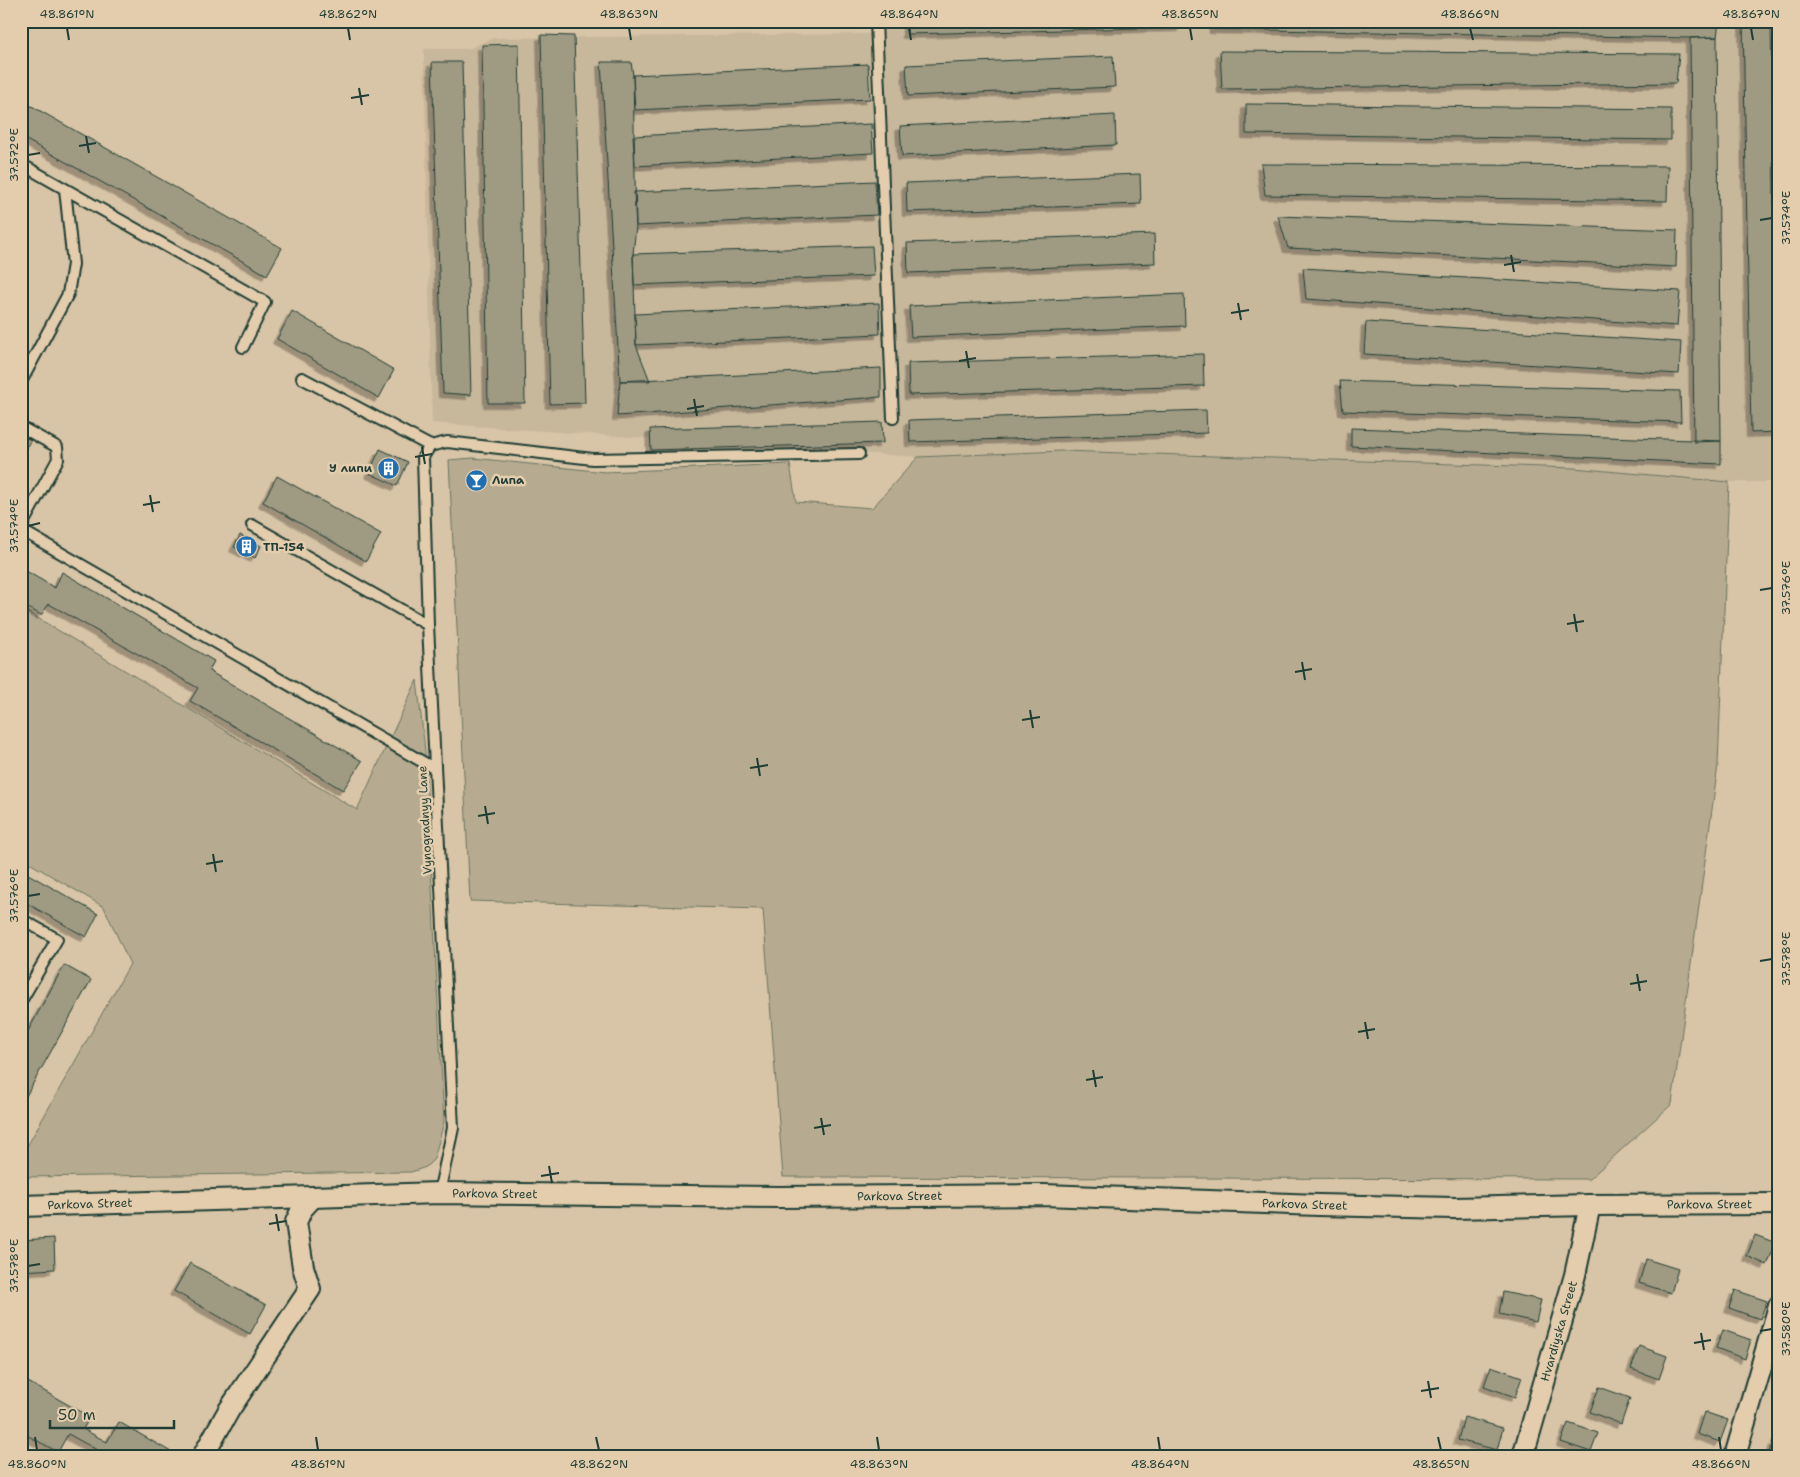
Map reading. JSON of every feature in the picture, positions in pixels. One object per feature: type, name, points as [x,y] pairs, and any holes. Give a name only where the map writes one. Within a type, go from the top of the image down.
[{"type":"street","name":"Parkova Street","points":[[21,1206],[438,1193],[778,1197],[1044,1195],[1454,1208],[1779,1204]]},
{"type":"street","points":[[203,1456],[229,1410],[310,1289],[303,1267],[296,1222],[302,1209],[313,1197]]},
{"type":"street","name":"Hvardiyska Street","points":[[1523,1456],[1575,1275],[1590,1205]]},
{"type":"street","points":[[1735,1456],[1779,1306]]},
{"type":"lane","points":[[876,21],[893,418]]},
{"type":"lane","points":[[21,164],[265,302],[243,347]]},
{"type":"lane","points":[[21,382],[68,294],[73,264],[65,189]]},
{"type":"lane","points":[[302,378],[430,446],[447,442],[593,459],[859,454]]},
{"type":"lane","points":[[21,427],[57,447],[58,459],[21,528],[435,769]]},
{"type":"lane","name":"Vynogradnyy Lane","points":[[430,446],[423,457],[428,625],[453,1128],[438,1193]]},
{"type":"lane","points":[[252,525],[428,625]]},
{"type":"lane","points":[[21,918],[57,939],[21,1001]]},
{"type":"shaded area","points":[[882,21],[1779,21],[1779,482],[1729,482],[1063,451],[918,457],[432,423],[424,49],[468,49],[493,38],[880,34]]},
{"type":"shaded area","points":[[1063,451],[1573,468],[1729,482],[1718,765],[1672,1104],[1589,1179],[783,1177],[763,909],[470,901],[449,460],[473,458],[605,472],[790,464],[796,502],[872,508],[918,457]]},
{"type":"shaded area","points":[[21,608],[357,810],[417,680],[425,751],[444,1122],[434,1159],[426,1167],[411,1172],[21,1177],[21,1157],[130,964],[104,907],[21,858]]},
{"type":"building","points":[[907,21],[1182,21],[1182,27],[907,34]]},
{"type":"building","points":[[1213,21],[1719,21],[1717,37],[1690,38],[1214,29]]},
{"type":"building","points":[[1743,21],[1771,21],[1778,432],[1751,433]]},
{"type":"building","points":[[541,35],[574,36],[585,403],[550,404]]},
{"type":"building","points":[[1717,37],[1721,441],[1694,442],[1690,38]]},
{"type":"building","points":[[519,44],[525,403],[488,403],[482,45]]},
{"type":"building","points":[[1220,51],[1679,54],[1676,83],[1222,89]]},
{"type":"building","points":[[1113,56],[1115,87],[908,96],[906,65]]},
{"type":"building","points":[[432,62],[462,62],[471,395],[443,393]]},
{"type":"building","points":[[601,62],[631,62],[633,75],[636,226],[633,254],[636,345],[650,381],[620,381]]},
{"type":"building","points":[[868,64],[870,99],[635,110],[633,75]]},
{"type":"building","points":[[21,100],[282,248],[267,275],[21,137]]},
{"type":"building","points":[[1246,104],[1671,109],[1671,140],[1246,134]]},
{"type":"building","points":[[1115,115],[1116,145],[902,156],[900,126]]},
{"type":"building","points":[[871,124],[873,153],[635,166],[633,136]]},
{"type":"building","points":[[1261,164],[1668,166],[1667,201],[1265,195]]},
{"type":"building","points":[[1140,174],[1141,204],[907,212],[906,183]]},
{"type":"building","points":[[875,181],[877,215],[636,226],[634,192]]},
{"type":"building","points":[[1278,216],[1677,230],[1676,267],[1288,248]]},
{"type":"building","points":[[1154,234],[1155,263],[908,273],[907,243]]},
{"type":"building","points":[[872,246],[874,276],[634,285],[633,254]]},
{"type":"building","points":[[1303,268],[1680,291],[1677,326],[1306,299]]},
{"type":"building","points":[[1184,294],[1185,326],[911,337],[909,306]]},
{"type":"building","points":[[879,303],[880,334],[636,345],[635,314]]},
{"type":"building","points":[[292,311],[394,370],[379,398],[277,339]]},
{"type":"building","points":[[1366,322],[1681,342],[1679,374],[1364,354]]},
{"type":"building","points":[[1203,354],[1204,386],[909,395],[908,363]]},
{"type":"building","points":[[881,368],[881,397],[617,416],[620,381]]},
{"type":"building","points":[[1340,381],[1680,391],[1681,422],[1343,411]]},
{"type":"building","points":[[1206,410],[1207,433],[910,442],[909,420]]},
{"type":"building","points":[[882,422],[883,443],[651,450],[650,429]]},
{"type":"building","points":[[1351,428],[1721,441],[1721,464],[1351,446]]},
{"type":"building","points":[[21,435],[31,440],[23,453],[21,452]]},
{"type":"building","name":"У липи","points":[[380,449],[408,462],[397,486],[369,473]]},
{"type":"building","points":[[277,476],[381,534],[366,561],[263,502]]},
{"type":"building","name":"ТП-154","points":[[240,535],[261,546],[255,558],[234,547]]},
{"type":"building","points":[[21,568],[55,588],[62,572],[214,661],[209,671],[362,761],[343,790],[190,701],[198,688],[49,604],[41,615],[21,604]]},
{"type":"building","points":[[21,870],[98,914],[86,937],[21,900]]},
{"type":"building","points":[[64,965],[91,980],[21,1105],[21,1044]]},
{"type":"building","points":[[1755,1235],[1776,1243],[1767,1265],[1747,1256]]},
{"type":"building","points":[[54,1238],[55,1269],[21,1271],[21,1240]]},
{"type":"building","points":[[1646,1259],[1678,1269],[1671,1293],[1639,1283]]},
{"type":"building","points":[[190,1263],[266,1305],[250,1334],[174,1291]]},
{"type":"building","points":[[1735,1290],[1767,1301],[1760,1319],[1729,1308]]},
{"type":"building","points":[[1503,1292],[1541,1300],[1536,1322],[1499,1314]]},
{"type":"building","points":[[1723,1330],[1751,1340],[1745,1359],[1716,1348]]},
{"type":"building","points":[[1639,1346],[1667,1356],[1659,1379],[1631,1369]]},
{"type":"building","points":[[1491,1366],[1522,1377],[1515,1397],[1484,1386]]},
{"type":"building","points":[[21,1378],[90,1417],[83,1429],[107,1442],[119,1422],[178,1456],[108,1456],[68,1434],[58,1452],[21,1432]]},
{"type":"building","points":[[1599,1387],[1630,1398],[1621,1424],[1590,1412]]},
{"type":"building","points":[[1704,1412],[1728,1420],[1720,1442],[1697,1434]]},
{"type":"building","points":[[1464,1417],[1503,1428],[1497,1450],[1458,1440]]},
{"type":"building","points":[[1568,1423],[1598,1433],[1591,1452],[1561,1442]]},
{"type":"building","points":[[1773,1441],[1779,1443],[1779,1456],[1768,1456]]},
{"type":"building","points":[[1687,1452],[1698,1456],[1686,1456]]},
{"type":"place","name":"У липи","points":[[388,468]]},
{"type":"place","name":"Липа","points":[[476,480]]},
{"type":"place","name":"ТП-154","points":[[247,547]]}]
